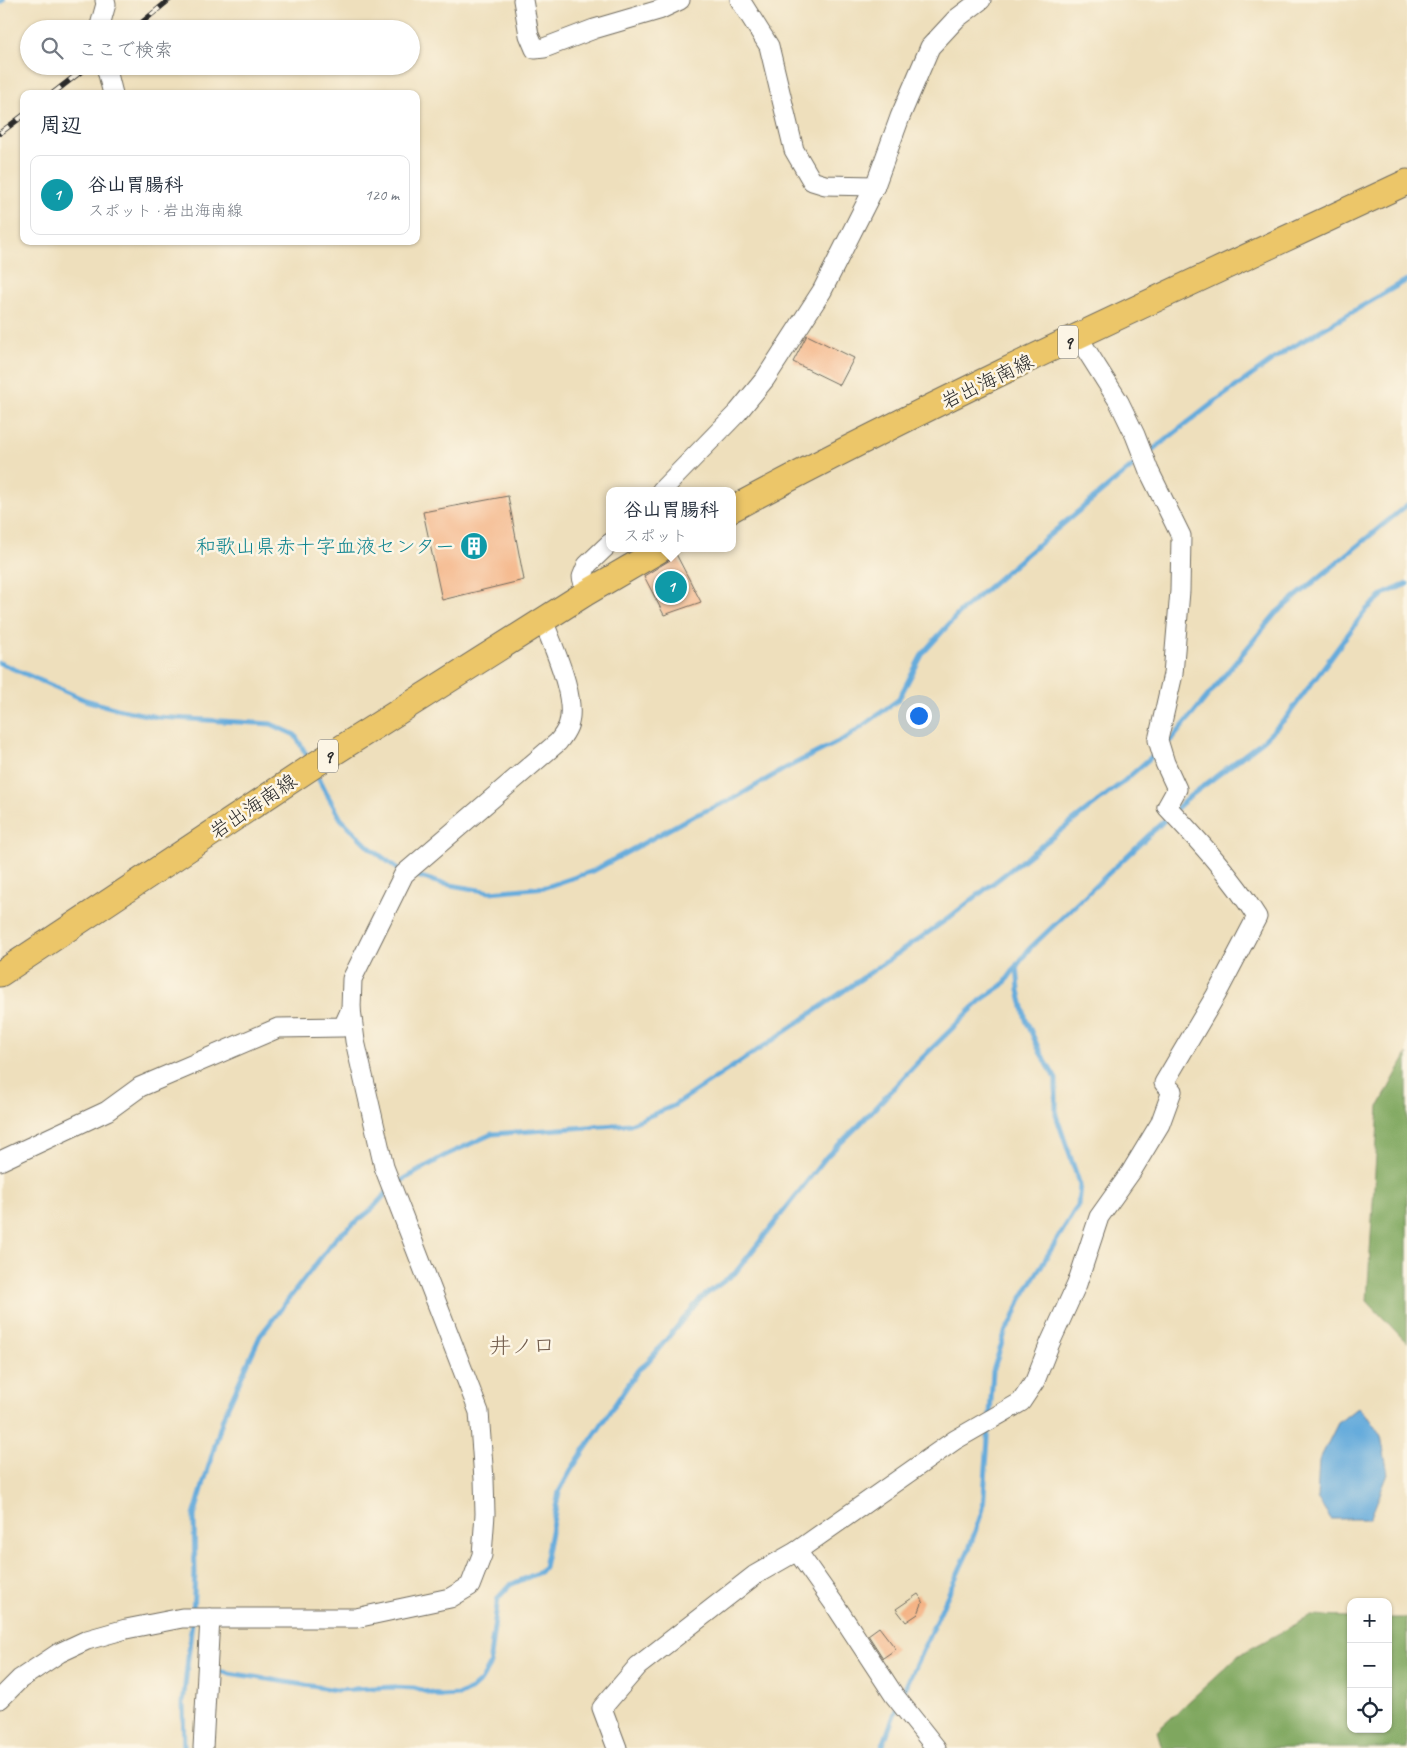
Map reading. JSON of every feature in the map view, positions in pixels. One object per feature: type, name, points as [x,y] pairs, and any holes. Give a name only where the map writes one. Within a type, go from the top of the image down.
[{"type":"main road","name":"岩出海南線","points":[[736,507],[818,463],[1078,337],[1407,182]]},
{"type":"main road","name":"岩出海南線","points":[[0,974],[316,764],[586,593],[655,552]]},
{"type":"street","points":[[102,20],[106,4],[105,0]]},
{"type":"street","points":[[523,0],[529,35],[535,49],[544,48],[594,29],[659,10],[680,0]]},
{"type":"street","points":[[740,0],[769,46],[794,150],[812,181],[825,185],[875,186]]},
{"type":"street","points":[[666,487],[738,412],[765,379],[822,291],[875,186],[900,117],[930,47],[956,19],[981,0]]},
{"type":"street","points":[[108,75],[112,90]]},
{"type":"street","points":[[617,1748],[602,1708],[638,1666],[755,1575],[797,1551],[955,1440],[1022,1402],[1036,1381],[1050,1343],[1077,1284],[1098,1217],[1131,1172],[1160,1124],[1172,1091],[1164,1083],[1220,987],[1257,917],[1247,900],[1206,848],[1168,807],[1177,789],[1165,763],[1158,740],[1173,674],[1180,591],[1181,536],[1149,471],[1135,435],[1119,402],[1078,337]]},
{"type":"street","points":[[586,593],[582,577],[588,565],[606,546]]},
{"type":"street","points":[[0,1699],[20,1679],[59,1653],[88,1640],[126,1629],[182,1618],[356,1618],[450,1598],[470,1586],[482,1555],[485,1514],[479,1412],[384,1167],[355,1041],[351,1009],[352,979],[404,874],[558,742],[568,725],[571,704],[566,683],[543,620]]},
{"type":"street","points":[[0,1161],[107,1111],[140,1086],[278,1028],[343,1027],[351,1009]]},
{"type":"street","points":[[797,1551],[835,1605],[894,1696],[936,1748]]},
{"type":"street","points":[[203,1748],[210,1618]]},
{"type":"green space","points":[[1407,1054],[1407,1343],[1367,1301],[1379,1106]]},
{"type":"green space","points":[[1311,1616],[1347,1617],[1347,1733],[1392,1733],[1392,1618],[1407,1618],[1407,1748],[1162,1748],[1157,1731],[1239,1655]]},
{"type":"water","points":[[1358,1407],[1371,1420],[1381,1436],[1388,1474],[1370,1519],[1331,1519],[1317,1498],[1319,1461],[1338,1423]]},
{"type":"building","points":[[807,335],[854,358],[840,385],[793,362]]},
{"type":"building","name":"和歌山県赤十字血液センター","points":[[508,496],[524,580],[442,600],[423,512]]},
{"type":"building","points":[[676,554],[701,602],[664,615],[644,576],[670,560]]},
{"type":"building","points":[[918,1594],[923,1601],[918,1614],[906,1622],[896,1609]]},
{"type":"building","points":[[879,1627],[896,1649],[883,1658],[868,1635]]},
{"type":"waterway","points":[[1146,455],[1213,403],[1287,350],[1407,280]]},
{"type":"waterway","points":[[411,874],[440,883],[490,892],[546,887],[593,871],[691,817],[733,799],[786,768],[846,738],[898,700],[923,653],[960,612],[1140,460]]},
{"type":"waterway","points":[[1164,746],[1173,738],[1276,613],[1407,505]]},
{"type":"waterway","points":[[1175,810],[1189,797],[1264,740],[1286,718],[1366,610],[1384,594],[1407,584]]},
{"type":"waterway","points":[[0,663],[85,700],[121,710],[157,717],[271,724],[295,735],[310,761]]},
{"type":"waterway","points":[[394,1185],[446,1155],[492,1134],[630,1124],[673,1106],[770,1042],[946,920],[1123,782],[1157,752]]},
{"type":"waterway","points":[[315,773],[341,819],[369,847],[403,871]]},
{"type":"waterway","points":[[216,1675],[216,1671],[336,1690],[393,1687],[414,1688],[441,1696],[459,1695],[471,1690],[481,1681],[491,1664],[490,1657],[498,1598],[510,1585],[540,1572],[544,1567],[559,1492],[571,1470],[638,1370],[646,1364],[701,1298],[735,1273],[827,1156],[981,1000],[1003,985],[1029,949],[1169,816]]},
{"type":"waterway","points":[[990,1414],[993,1371],[1006,1330],[1013,1320],[1020,1301],[1078,1205],[1080,1185],[1056,1115],[1056,1079],[1040,1052],[1026,1020],[1019,990],[1017,964]]},
{"type":"waterway","points":[[193,1614],[195,1573],[194,1516],[223,1418],[260,1336],[336,1238],[371,1210],[388,1191]]},
{"type":"waterway","points":[[901,1697],[969,1549],[983,1509],[989,1425]]},
{"type":"waterway","points":[[184,1748],[183,1703],[192,1622]]},
{"type":"waterway","points":[[882,1748],[897,1707]]},
{"type":"railway","points":[[145,20],[169,0]]},
{"type":"railway","points":[[57,90],[76,75]]},
{"type":"railway","points":[[0,133],[20,118]]},
{"type":"place","name":"和歌山県赤十字血液センター","points":[[474,546]]},
{"type":"place","name":"谷山胃腸科","points":[[671,587]]},
{"type":"district","name":"井ノ口","points":[[522,1345]]}]
